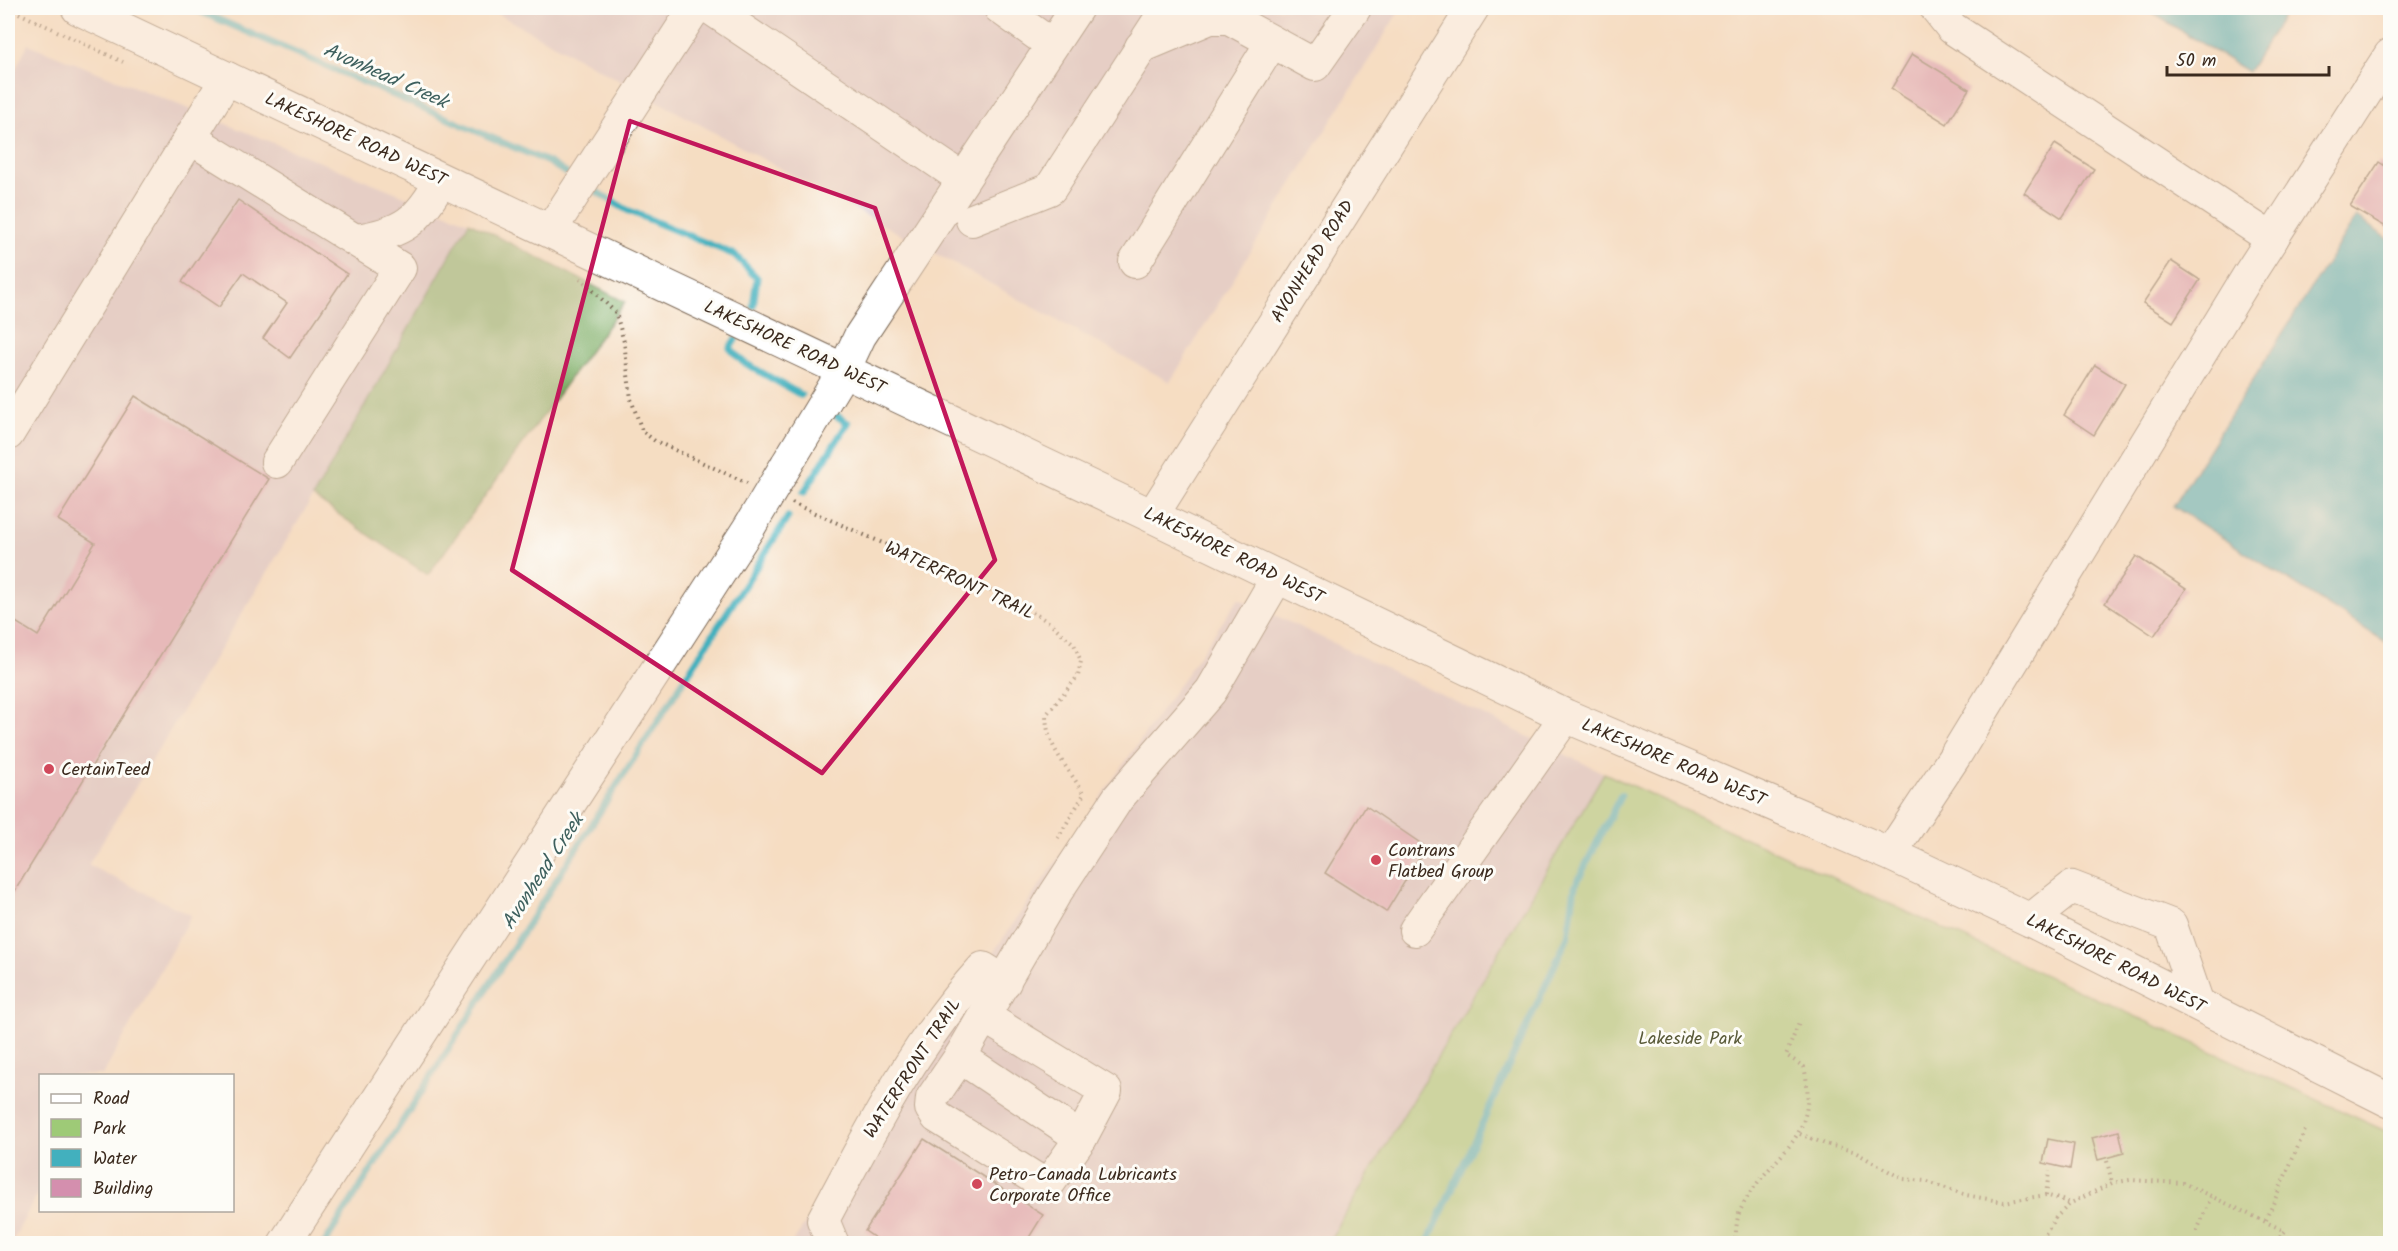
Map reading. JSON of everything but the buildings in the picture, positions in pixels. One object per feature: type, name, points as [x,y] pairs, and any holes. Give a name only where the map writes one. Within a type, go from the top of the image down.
[{"type":"main road","name":"LAKESHORE ROAD WEST","points":[[78,8],[1152,516],[1566,716],[1890,854],[2030,920],[2391,1101]]},
{"type":"street","points":[[550,231],[695,8]]},
{"type":"street","points":[[710,8],[963,179]]},
{"type":"street","points":[[1000,8],[1052,45]]},
{"type":"street","points":[[284,1244],[750,526],[844,370],[860,336],[1077,8]]},
{"type":"street","points":[[923,239],[1050,189],[1167,8]]},
{"type":"street","points":[[1141,47],[1220,13],[1315,66],[1355,8]]},
{"type":"street","name":"AVONHEAD ROAD","points":[[1152,516],[1473,8]]},
{"type":"street","points":[[1936,8],[1952,28],[2272,239]]},
{"type":"street","points":[[1135,262],[1272,42]]},
{"type":"street","points":[[1890,854],[1955,756],[2272,239],[2391,55]]},
{"type":"street","points":[[8,434],[227,78]]},
{"type":"street","points":[[190,138],[400,268],[277,462]]},
{"type":"street","points":[[356,240],[381,237],[413,220],[428,204],[441,180]]},
{"type":"street","points":[[984,1017],[1106,1092],[1081,1138],[1047,1186],[937,1117],[931,1108],[932,1098],[960,1058],[984,1017],[994,975],[1055,894],[1118,798],[1211,691],[1278,576]]},
{"type":"street","points":[[1415,930],[1566,716]]},
{"type":"street","points":[[2030,920],[2072,887],[2171,925],[2198,1005]]},
{"type":"street","name":"WATERFRONT TRAIL","points":[[828,1232],[891,1094],[951,1003],[994,975]]},
{"type":"street","points":[[960,1058],[1081,1138]]},
{"type":"path","points":[[585,281],[616,313],[624,342],[631,399],[642,430],[655,441],[754,486]]},
{"type":"path","name":"WATERFRONT TRAIL","points":[[786,501],[1014,602],[1050,623],[1074,644],[1081,661],[1078,676],[1046,715],[1047,732],[1053,750],[1069,768],[1084,794],[1054,845]]},
{"type":"path","points":[[1735,1244],[1739,1213],[1756,1184],[1800,1134],[1810,1091],[1804,1067],[1786,1055],[1799,1023]]},
{"type":"path","points":[[2266,1220],[2306,1128]]},
{"type":"path","points":[[1800,1134],[1825,1144],[1853,1151],[1903,1179],[1925,1181],[1966,1195],[2004,1202],[2046,1195],[2071,1203]]},
{"type":"path","points":[[2107,1161],[2112,1183]]},
{"type":"path","points":[[2046,1195],[2049,1171]]},
{"type":"path","points":[[2039,1244],[2056,1217],[2071,1203],[2112,1183],[2130,1180],[2183,1183],[2266,1220],[2285,1231],[2275,1243]]},
{"type":"path","points":[[2197,1231],[2211,1197]]},
{"type":"highlighted area","points":[[630,121],[875,208],[995,560],[822,773],[512,570]]},
{"type":"shaded area","points":[[487,8],[1401,8],[1170,382]]},
{"type":"shaded area","points":[[28,44],[469,222],[313,497],[88,865],[191,915],[104,1074],[39,1074],[39,1191],[11,1244],[8,1243],[8,84]]},
{"type":"shaded area","points":[[1239,598],[1604,773],[1328,1243],[791,1244]]},
{"type":"green space","points":[[469,222],[625,302],[428,575],[313,497]]},
{"type":"green space","name":"Lakeside Park","points":[[1604,773],[2390,1133],[2390,1243],[1328,1244]]},
{"type":"water","points":[[2144,8],[2288,8],[2248,72]]},
{"type":"water","points":[[2356,217],[2390,240],[2390,645],[2173,506]]},
{"type":"waterway","name":"Avonhead Creek","points":[[192,8],[548,162],[566,173]]},
{"type":"waterway","name":"Avonhead Creek","points":[[597,192],[627,210],[735,255],[757,278],[753,306]]},
{"type":"waterway","name":"Avonhead Creek","points":[[735,340],[730,348],[743,362],[801,395]]},
{"type":"waterway","name":"Avonhead Creek","points":[[804,492],[848,423],[832,413]]},
{"type":"waterway","name":"Avonhead Creek","points":[[324,1244],[788,517]]},
{"type":"waterway","points":[[1427,1244],[1568,936],[1575,886],[1621,795]]},
{"type":"place","name":"CertainTeed","points":[[49,769]]},
{"type":"place","name":"Contrans Flatbed Group","points":[[1376,860]]},
{"type":"place","name":"Petro-Canada Lubricants Corporate Office","points":[[977,1184]]}]
